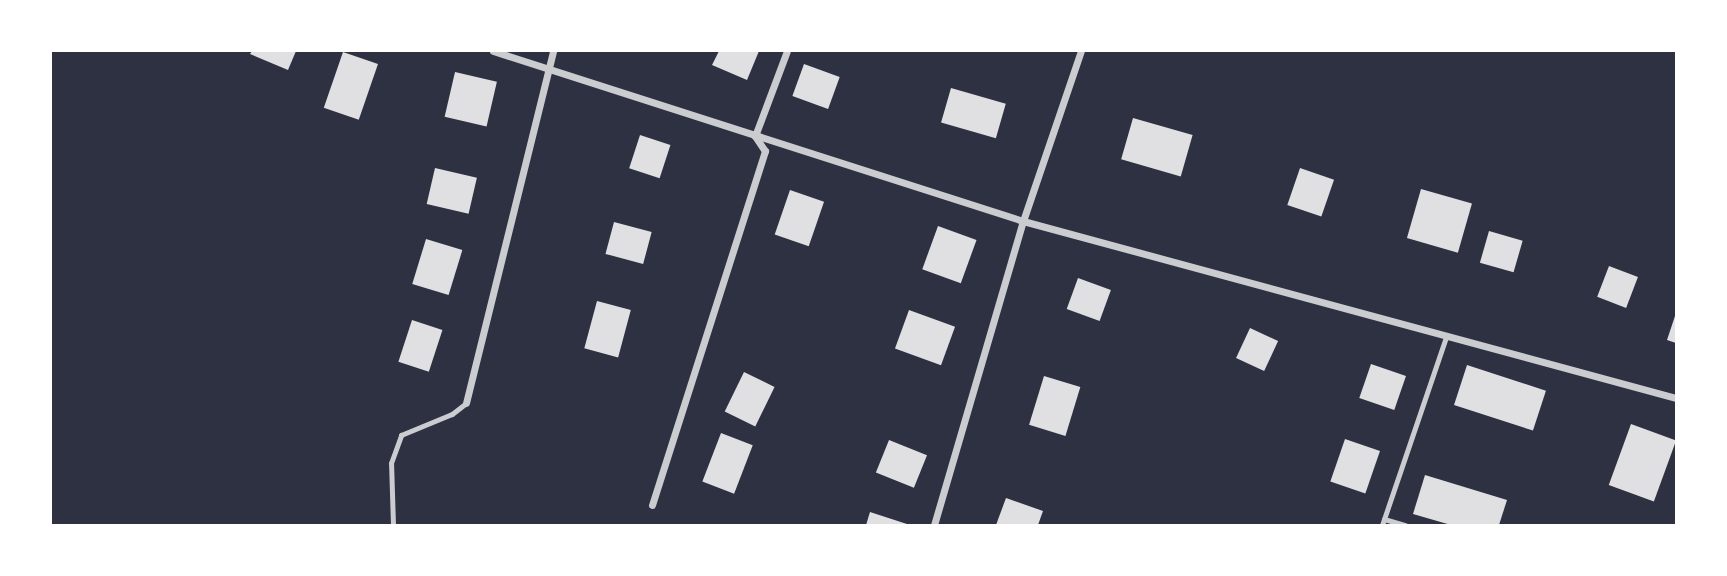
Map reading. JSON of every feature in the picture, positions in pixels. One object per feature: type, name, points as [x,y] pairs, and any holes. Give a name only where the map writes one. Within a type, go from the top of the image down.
[{"type":"street","points":[[493,51],[1023,220],[1676,398]]},
{"type":"street","points":[[466,403],[553,51]]},
{"type":"street","points":[[755,136],[787,51]]},
{"type":"street","points":[[934,525],[1023,220],[1081,51]]},
{"type":"street","points":[[652,505],[765,151],[755,136]]},
{"type":"lane","points":[[1405,525],[1383,522],[1446,337]]},
{"type":"lane","points":[[393,525],[391,463],[401,435],[452,414],[466,403]]},
{"type":"building","points":[[252,51],[296,51],[288,70],[250,54]]},
{"type":"building","points":[[719,51],[759,51],[747,80],[712,65]]},
{"type":"building","points":[[343,52],[378,64],[359,120],[324,108]]},
{"type":"building","points":[[804,64],[840,77],[828,109],[792,96]]},
{"type":"building","points":[[455,72],[497,82],[487,126],[445,117]]},
{"type":"building","points":[[951,88],[1006,104],[996,138],[941,123]]},
{"type":"building","points":[[1133,118],[1193,135],[1181,176],[1121,159]]},
{"type":"building","points":[[640,135],[670,145],[660,178],[629,168]]},
{"type":"building","points":[[435,168],[477,178],[469,214],[427,204]]},
{"type":"building","points":[[1300,168],[1334,180],[1321,217],[1287,205]]},
{"type":"building","points":[[1421,189],[1472,204],[1458,253],[1407,238]]},
{"type":"building","points":[[790,190],[824,202],[809,246],[775,234]]},
{"type":"building","points":[[614,222],[652,232],[643,264],[605,254]]},
{"type":"building","points":[[938,226],[977,240],[961,283],[922,269]]},
{"type":"building","points":[[1489,231],[1523,241],[1514,272],[1480,263]]},
{"type":"building","points":[[426,239],[462,250],[449,295],[412,284]]},
{"type":"building","points":[[1609,266],[1638,277],[1626,308],[1597,297]]},
{"type":"building","points":[[1078,278],[1111,290],[1100,321],[1067,309]]},
{"type":"building","points":[[597,301],[631,310],[618,357],[584,348]]},
{"type":"building","points":[[909,310],[955,327],[941,365],[895,349]]},
{"type":"building","points":[[1676,313],[1676,343],[1667,340]]},
{"type":"building","points":[[412,320],[442,330],[429,372],[398,362]]},
{"type":"building","points":[[1250,328],[1278,341],[1264,371],[1236,358]]},
{"type":"building","points":[[1371,364],[1406,376],[1394,410],[1359,398]]},
{"type":"building","points":[[1467,365],[1546,391],[1533,431],[1454,405]]},
{"type":"building","points":[[744,372],[775,387],[755,426],[725,412]]},
{"type":"building","points":[[1044,376],[1080,387],[1065,436],[1029,425]]},
{"type":"building","points":[[1631,424],[1676,440],[1654,501],[1609,485]]},
{"type":"building","points":[[721,433],[753,445],[734,494],[702,482]]},
{"type":"building","points":[[1345,439],[1380,451],[1365,494],[1330,482]]},
{"type":"building","points":[[889,440],[927,455],[914,488],[876,472]]},
{"type":"building","points":[[1425,475],[1507,500],[1499,525],[1451,525],[1413,514]]},
{"type":"building","points":[[1006,498],[1043,511],[1038,525],[996,525]]},
{"type":"building","points":[[870,512],[910,525],[866,525]]}]
